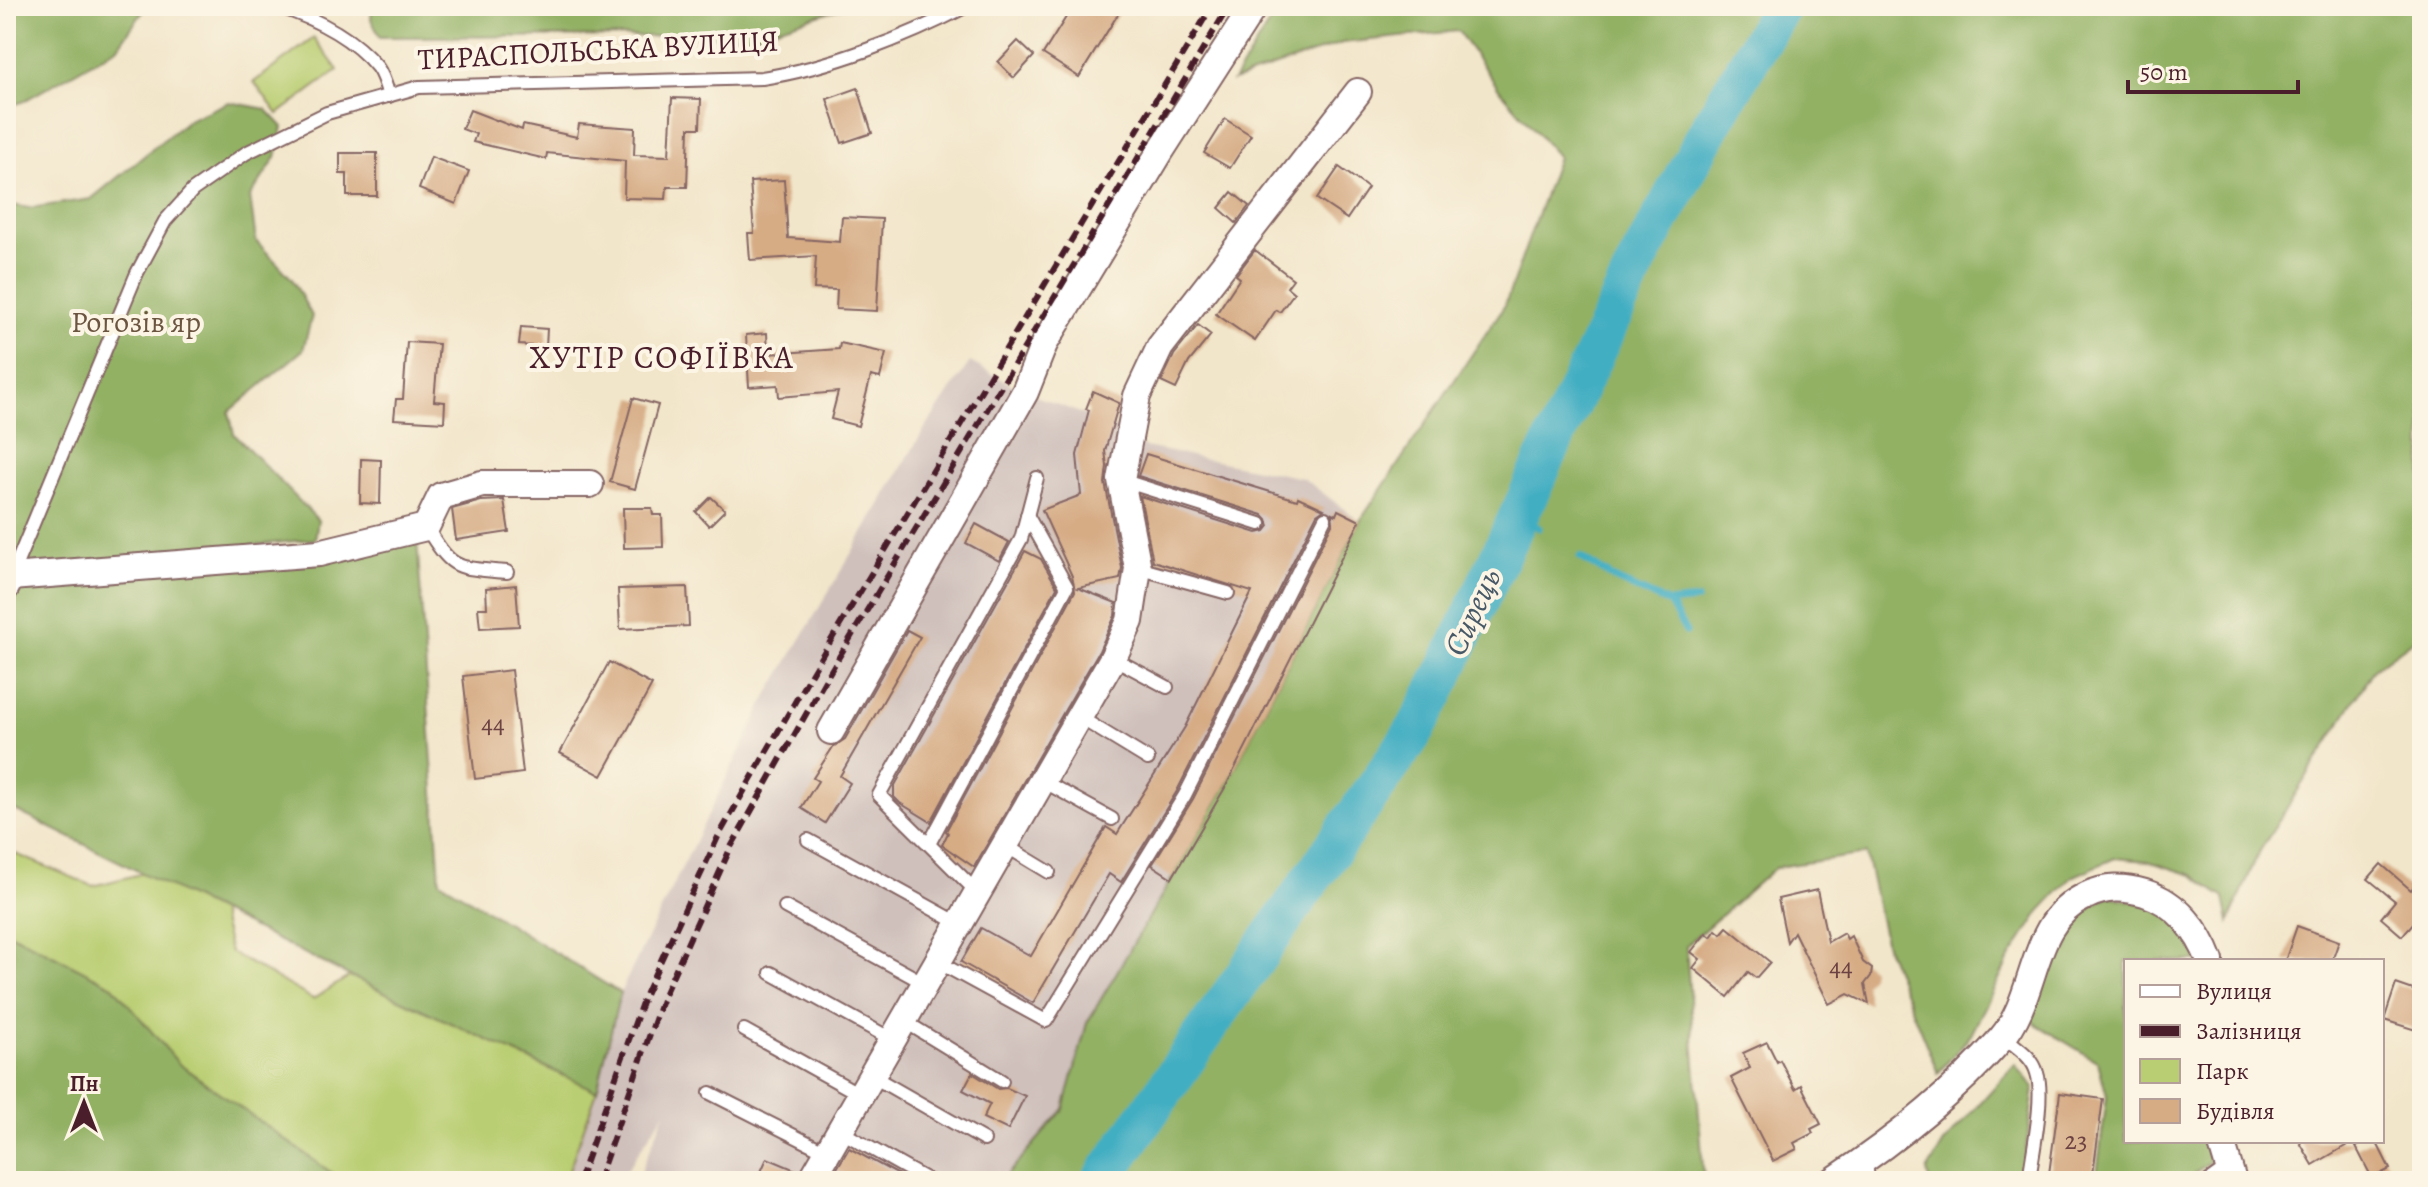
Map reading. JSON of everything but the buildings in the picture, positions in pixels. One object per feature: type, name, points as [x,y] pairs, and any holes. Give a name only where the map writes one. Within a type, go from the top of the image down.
[{"type":"street","points":[[831,731],[1025,392],[1044,344],[1160,152],[1254,6]]},
{"type":"street","points":[[811,1181],[1006,846],[1113,658],[1130,621],[1138,568],[1121,480],[1137,396],[1160,347],[1358,92]]},
{"type":"street","points":[[426,527],[441,496],[482,484],[590,484]]},
{"type":"street","name":"ТИРАСПОЛЬСЬКА ВУЛИЦЯ","points":[[8,582],[319,553],[426,527]]},
{"type":"street","points":[[1833,1181],[1867,1170],[1940,1103],[2004,1036],[2024,997],[2048,929],[2070,903],[2098,890],[2124,887],[2156,897],[2177,909],[2205,946],[2209,959]]},
{"type":"lane","points":[[277,6],[307,16],[354,44],[380,69],[389,96]]},
{"type":"lane","name":"ТИРАСПОЛЬСЬКА ВУЛИЦЯ","points":[[8,582],[137,273],[165,221],[193,190],[246,153],[327,113],[419,87],[773,77],[825,64],[937,22],[967,6]]},
{"type":"lane","points":[[978,893],[879,795],[1021,539],[1037,478]]},
{"type":"lane","points":[[1121,480],[1260,524]]},
{"type":"lane","points":[[929,844],[1067,587],[1027,515]]},
{"type":"lane","points":[[785,907],[1046,1021],[1185,795],[1325,518]]},
{"type":"lane","points":[[426,527],[441,552],[457,567],[507,572]]},
{"type":"lane","points":[[1138,568],[1228,593]]},
{"type":"lane","points":[[1113,658],[1167,687]]},
{"type":"lane","points":[[1079,717],[1148,759]]},
{"type":"lane","points":[[1043,781],[1112,819]]},
{"type":"lane","points":[[808,840],[960,924]]},
{"type":"lane","points":[[1006,846],[1049,872]]},
{"type":"lane","points":[[771,973],[899,1030],[1002,1081]]},
{"type":"lane","points":[[744,1030],[984,1140]]},
{"type":"lane","points":[[2004,1036],[2015,1048],[2025,1051],[2038,1073],[2039,1102],[2029,1181]]},
{"type":"lane","points":[[710,1093],[929,1181]]},
{"type":"shaded area","points":[[970,362],[1025,392],[1114,426],[1145,447],[1303,478],[1360,521],[1226,786],[1087,1023],[1064,1109],[1002,1181],[852,1181],[846,1178],[845,1181],[637,1181],[666,1110],[620,1181],[565,1181],[597,1091],[620,993],[766,698],[925,428]]},
{"type":"green space","points":[[6,6],[147,6],[117,48],[22,102],[6,107]]},
{"type":"green space","points":[[372,6],[848,6],[751,36],[380,37],[371,19]]},
{"type":"green space","points":[[1280,6],[2422,6],[2422,634],[2374,669],[2258,854],[2229,922],[2224,898],[2192,875],[2148,861],[2115,858],[2072,877],[2040,911],[2008,961],[1971,1035],[1938,1073],[1887,950],[1866,854],[1776,867],[1686,946],[1704,1181],[1002,1181],[1064,1109],[1087,1023],[1226,786],[1360,521],[1505,305],[1558,157],[1499,89],[1458,31],[1342,43],[1233,81]]},
{"type":"green space","points":[[314,38],[338,70],[278,114],[254,82]]},
{"type":"green space","name":"Рогозів яр","points":[[229,102],[266,109],[283,127],[276,157],[250,197],[256,241],[292,279],[312,316],[303,350],[229,412],[234,434],[318,520],[315,539],[24,568],[6,564],[6,204],[30,208],[91,199],[188,120]]},
{"type":"green space","points":[[417,538],[440,881],[620,993],[597,1091],[350,976],[13,809],[6,811],[6,614],[20,588]]},
{"type":"green space","points":[[6,850],[93,886],[144,873],[220,912],[230,952],[313,999],[350,976],[597,1091],[565,1181],[6,1181]]},
{"type":"green space","points":[[2109,896],[2171,910],[2198,959],[2124,959],[2124,1143],[2205,1143],[2209,1162],[2184,1181],[2096,1181],[2107,1096],[2098,1062],[2028,1019],[2061,925]]},
{"type":"green space","points":[[6,931],[113,986],[179,1064],[343,1181],[6,1181]]},
{"type":"green space","points":[[2015,1064],[2034,1088],[2022,1181],[1929,1181],[1927,1171],[1944,1143]]},
{"type":"waterway","name":"Сирець","points":[[1101,1181],[1416,729],[1637,263],[1713,122],[1781,6]]},
{"type":"waterway","points":[[1519,513],[1539,528]]},
{"type":"waterway","points":[[1580,557],[1618,581],[1669,603],[1697,600]]},
{"type":"waterway","points":[[1669,603],[1686,632]]},
{"type":"railway","points":[[579,1181],[644,997],[718,837],[812,672],[1212,6]]},
{"type":"railway","points":[[598,1181],[663,997],[731,847],[827,677],[1229,6]]},
{"type":"district","name":"ХУТІР СОФІЇВКА","points":[[662,357]]}]
